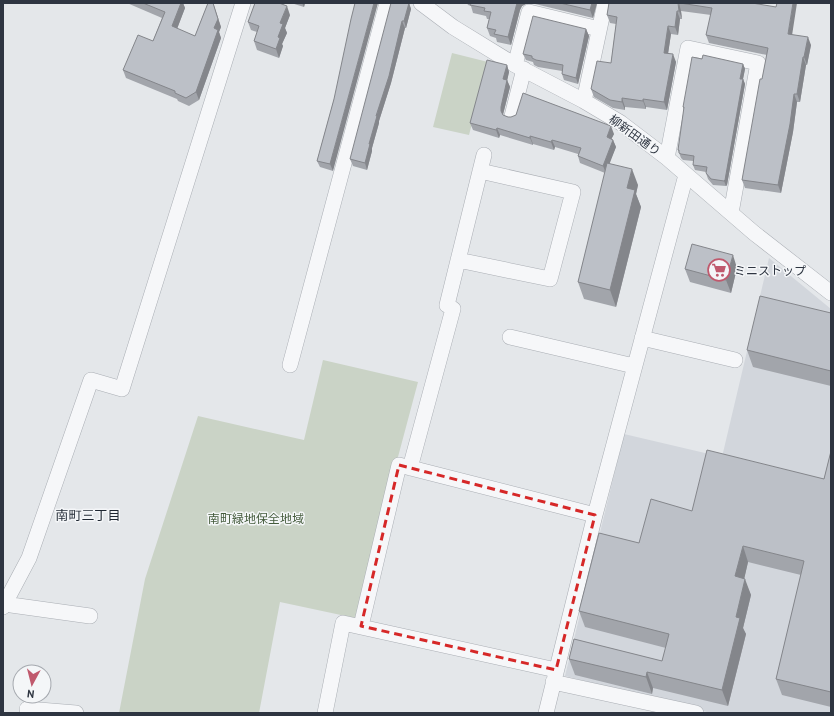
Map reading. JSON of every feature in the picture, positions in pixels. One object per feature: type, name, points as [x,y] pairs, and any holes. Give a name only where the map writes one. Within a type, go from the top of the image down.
[{"type":"street","points":[[90,616],[3,605],[29,558],[91,380],[122,389],[243,3]]},
{"type":"street","points":[[290,365],[387,3]]},
{"type":"street","name":"柳新田通り","points":[[421,3],[453,27],[520,67],[584,101],[621,123],[668,158],[754,233],[831,293]]},
{"type":"street","points":[[584,101],[605,3]]},
{"type":"street","points":[[512,116],[528,12],[599,29]]},
{"type":"street","points":[[668,158],[688,48],[758,63],[730,212]]},
{"type":"street","points":[[410,468],[453,309],[447,305],[484,155]]},
{"type":"street","points":[[458,260],[550,279],[573,192],[480,171]]},
{"type":"street","points":[[546,713],[594,515],[686,175]]},
{"type":"street","points":[[510,337],[634,366]]},
{"type":"street","points":[[642,338],[735,360]]},
{"type":"street","points":[[361,626],[399,466],[594,515]]},
{"type":"street","points":[[325,713],[343,623],[361,626],[696,713]]},
{"type":"street","points":[[27,709],[70,713]]},
{"type":"highlighted area","points":[[399,465],[595,515],[556,670],[361,626]]},
{"type":"shaded area","points":[[769,258],[831,309],[831,713],[711,713],[565,676],[624,434],[722,457]]},
{"type":"green space","points":[[452,53],[488,62],[469,135],[433,127]]},
{"type":"green space","name":"南町緑地保全地域","points":[[323,360],[418,382],[355,618],[280,602],[259,713],[119,713],[145,579],[198,416],[304,440]]},
{"type":"building","points":[[143,3],[181,3],[172,26],[195,36],[208,3],[213,3],[218,19],[214,28],[218,30],[196,92],[186,98],[175,93],[175,91],[123,70],[138,35],[153,41],[165,12]]},
{"type":"building","points":[[255,3],[279,3],[287,6],[280,23],[283,24],[278,37],[280,38],[276,49],[254,41],[259,26],[248,22]]},
{"type":"building","points":[[355,3],[374,3],[330,164],[317,161],[334,99]]},
{"type":"building","points":[[391,3],[409,3],[404,21],[402,21],[389,76],[376,116],[365,163],[350,159]]},
{"type":"building","points":[[471,3],[517,3],[508,37],[494,34],[496,30],[487,28],[491,12],[484,11],[485,8],[470,5]]},
{"type":"building","points":[[560,3],[592,3],[590,10]]},
{"type":"building","points":[[609,3],[678,3],[679,11],[677,11],[675,27],[668,26],[664,53],[673,54],[664,102],[622,98],[622,102],[610,100],[591,89],[597,61],[611,63],[617,17],[607,15]]},
{"type":"building","points":[[680,3],[752,3],[776,7],[777,3],[793,3],[788,34],[808,37],[797,94],[794,94],[790,124],[778,185],[742,180],[760,79],[762,79],[768,48],[706,35],[712,8]]},
{"type":"building","points":[[533,16],[586,29],[576,78],[562,74],[563,65],[536,60],[532,58],[532,56],[523,54]]},
{"type":"building","points":[[703,55],[743,64],[740,79],[743,79],[724,181],[711,179],[706,173],[707,167],[693,165],[694,156],[681,154],[678,150],[683,107],[692,57],[702,59]]},
{"type":"building","points":[[487,60],[507,65],[503,79],[507,80],[501,107],[503,115],[511,117],[516,115],[523,93],[611,126],[607,137],[613,140],[603,166],[578,156],[581,148],[552,140],[551,142],[530,136],[530,138],[497,128],[496,130],[470,123]]},
{"type":"building","points":[[607,163],[632,169],[627,188],[635,190],[610,290],[578,282]]},
{"type":"building","points":[[692,244],[733,255],[726,280],[685,269]]},
{"type":"building","points":[[760,296],[831,313],[831,371],[747,350]]},
{"type":"building","points":[[707,450],[824,479],[831,451],[831,692],[776,679],[804,561],[743,546],[735,576],[745,579],[736,617],[740,618],[722,690],[647,672],[646,677],[569,659],[574,639],[662,661],[669,634],[579,611],[599,533],[639,543],[651,499],[692,511]]},
{"type":"place","name":"ミニストップ","points":[[719,270]]},
{"type":"district","name":"南町三丁目","points":[[88,515]]}]
